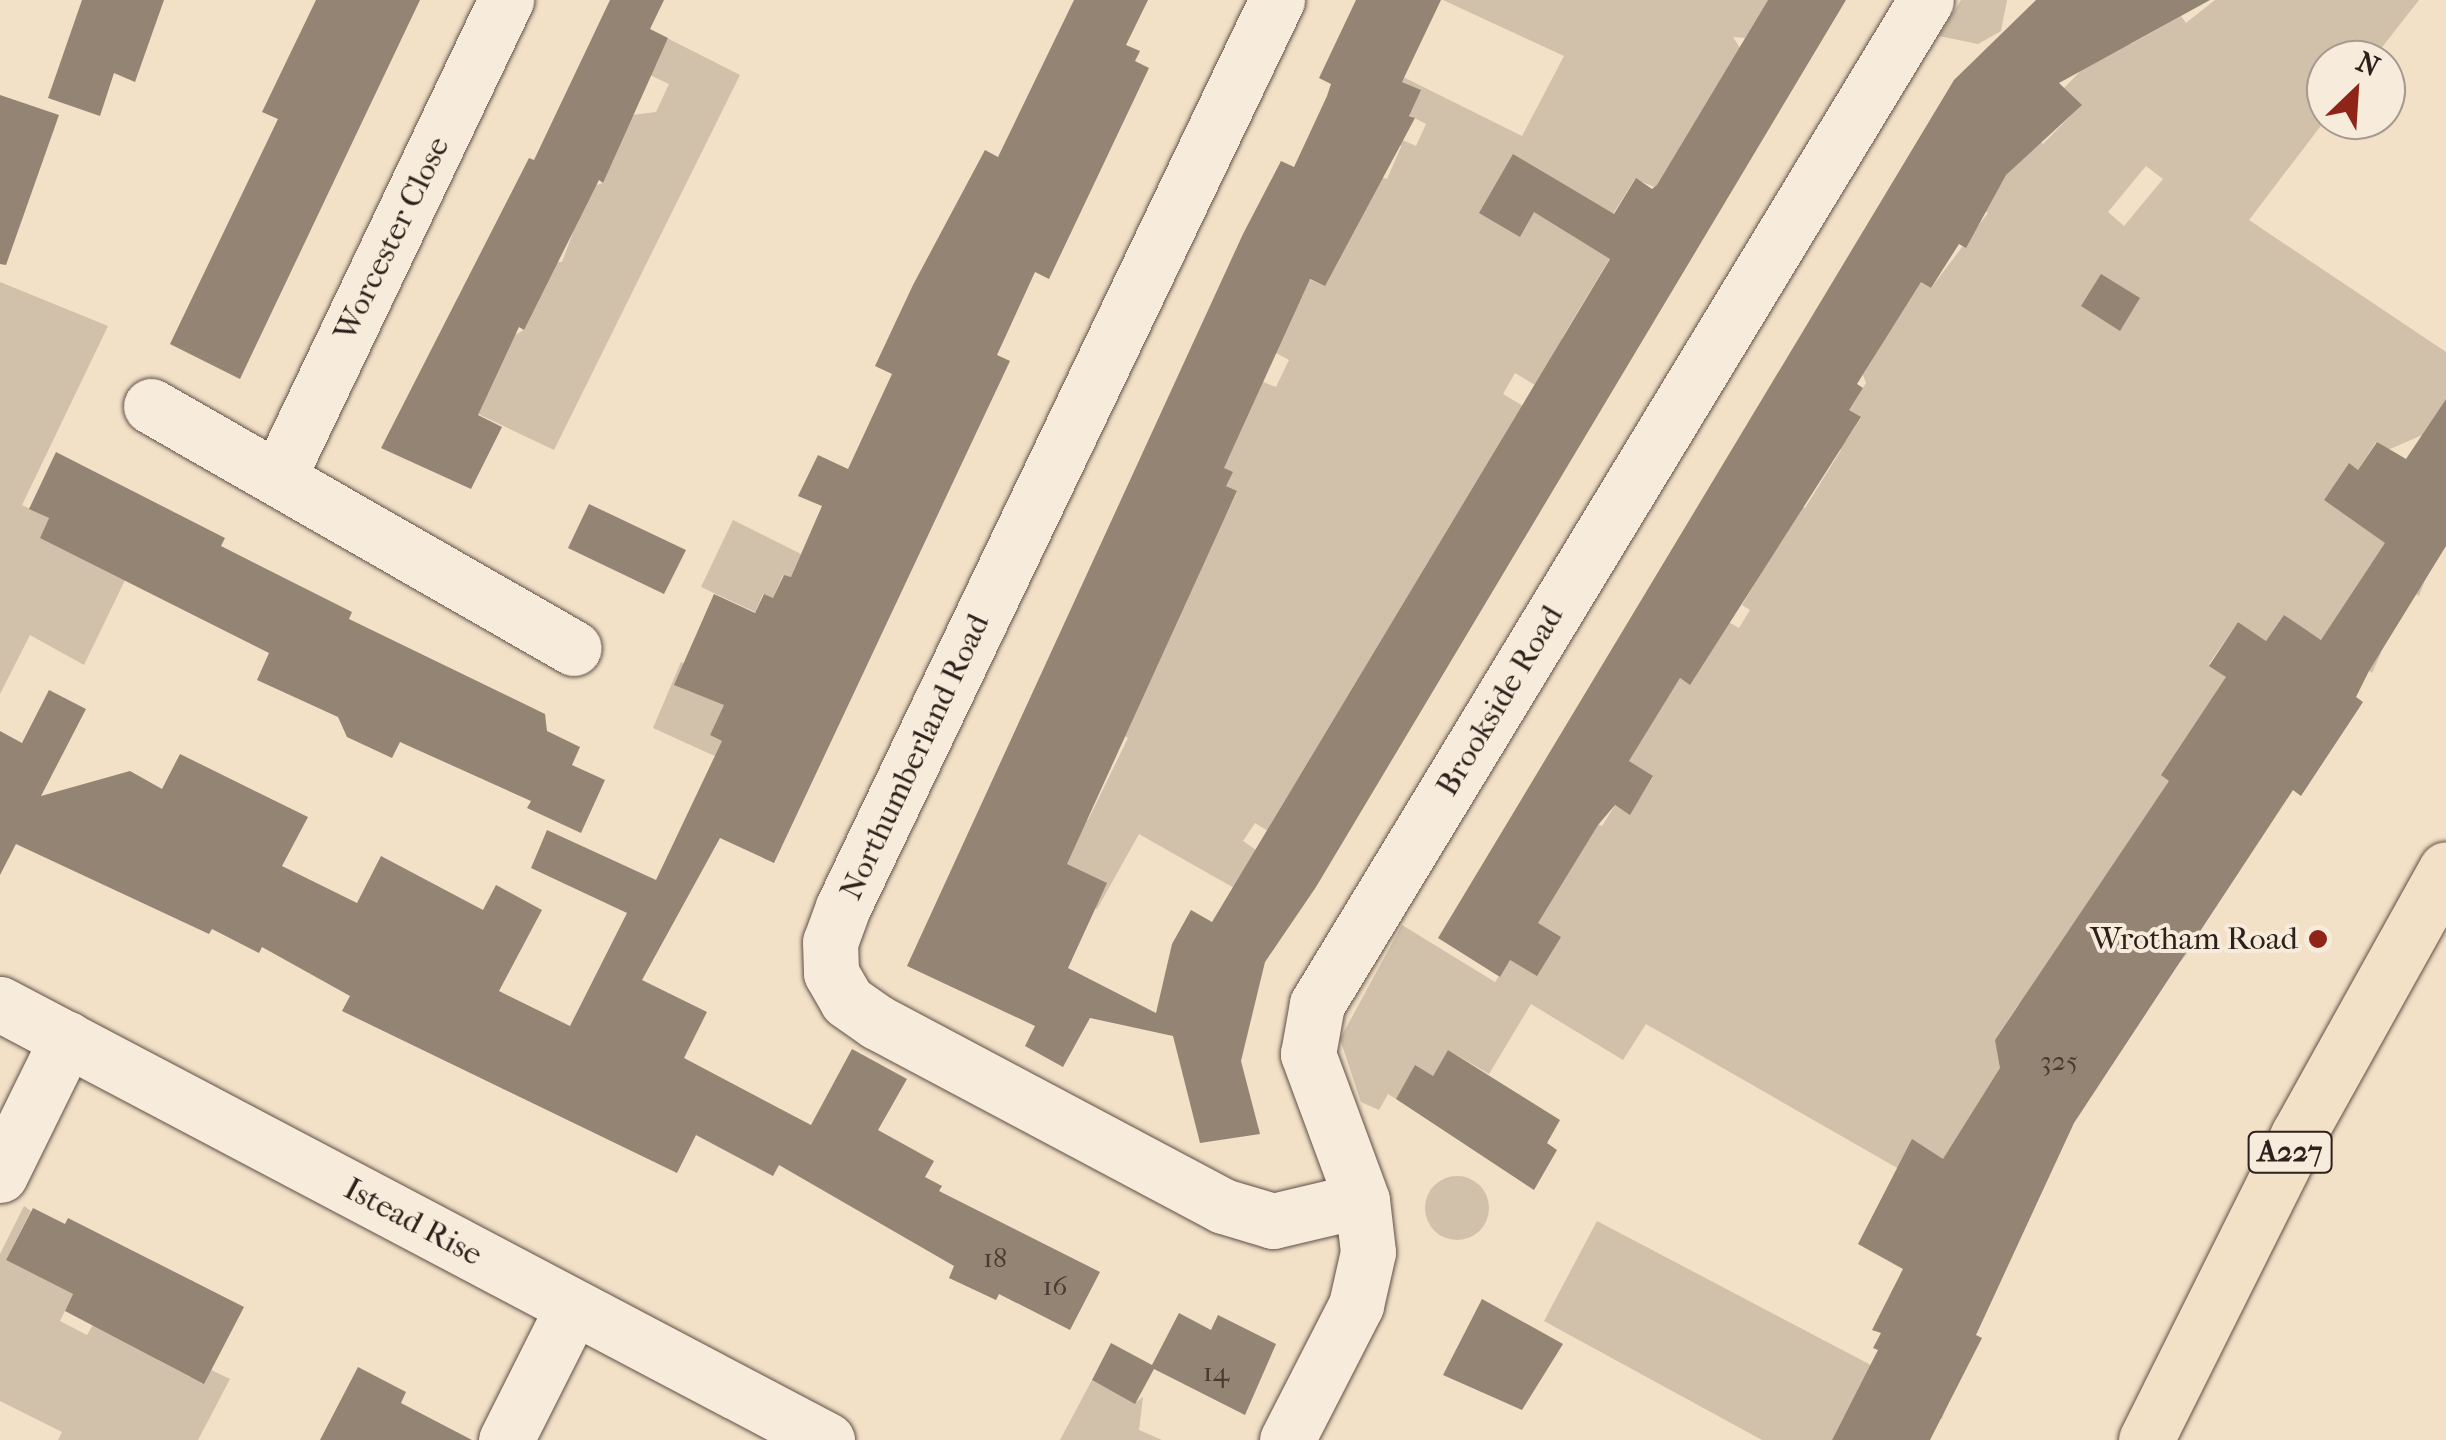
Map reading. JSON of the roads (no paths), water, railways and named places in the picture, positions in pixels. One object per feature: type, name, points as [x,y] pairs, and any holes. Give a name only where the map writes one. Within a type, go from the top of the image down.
[{"type":"main road","name":"A227","points":[[2146,1440],[2298,1135],[2446,870]]},
{"type":"street","name":"Worcester Close","points":[[278,478],[506,0]]},
{"type":"street","name":"Northumberland Road","points":[[1277,0],[843,907],[830,942],[831,973],[847,1000],[877,1022],[1223,1206],[1273,1222],[1362,1200]]},
{"type":"street","name":"Brookside Road","points":[[1287,1440],[1366,1278],[1362,1200],[1308,1054],[1316,1004],[1926,0]]},
{"type":"street","points":[[151,406],[574,648]]},
{"type":"street","name":"Istead Rise","points":[[0,1004],[826,1440]]},
{"type":"street","points":[[0,1175],[68,1039]]},
{"type":"street","points":[[506,1440],[572,1307]]},
{"type":"place","name":"Wrotham Road","points":[[2318,939]]}]
